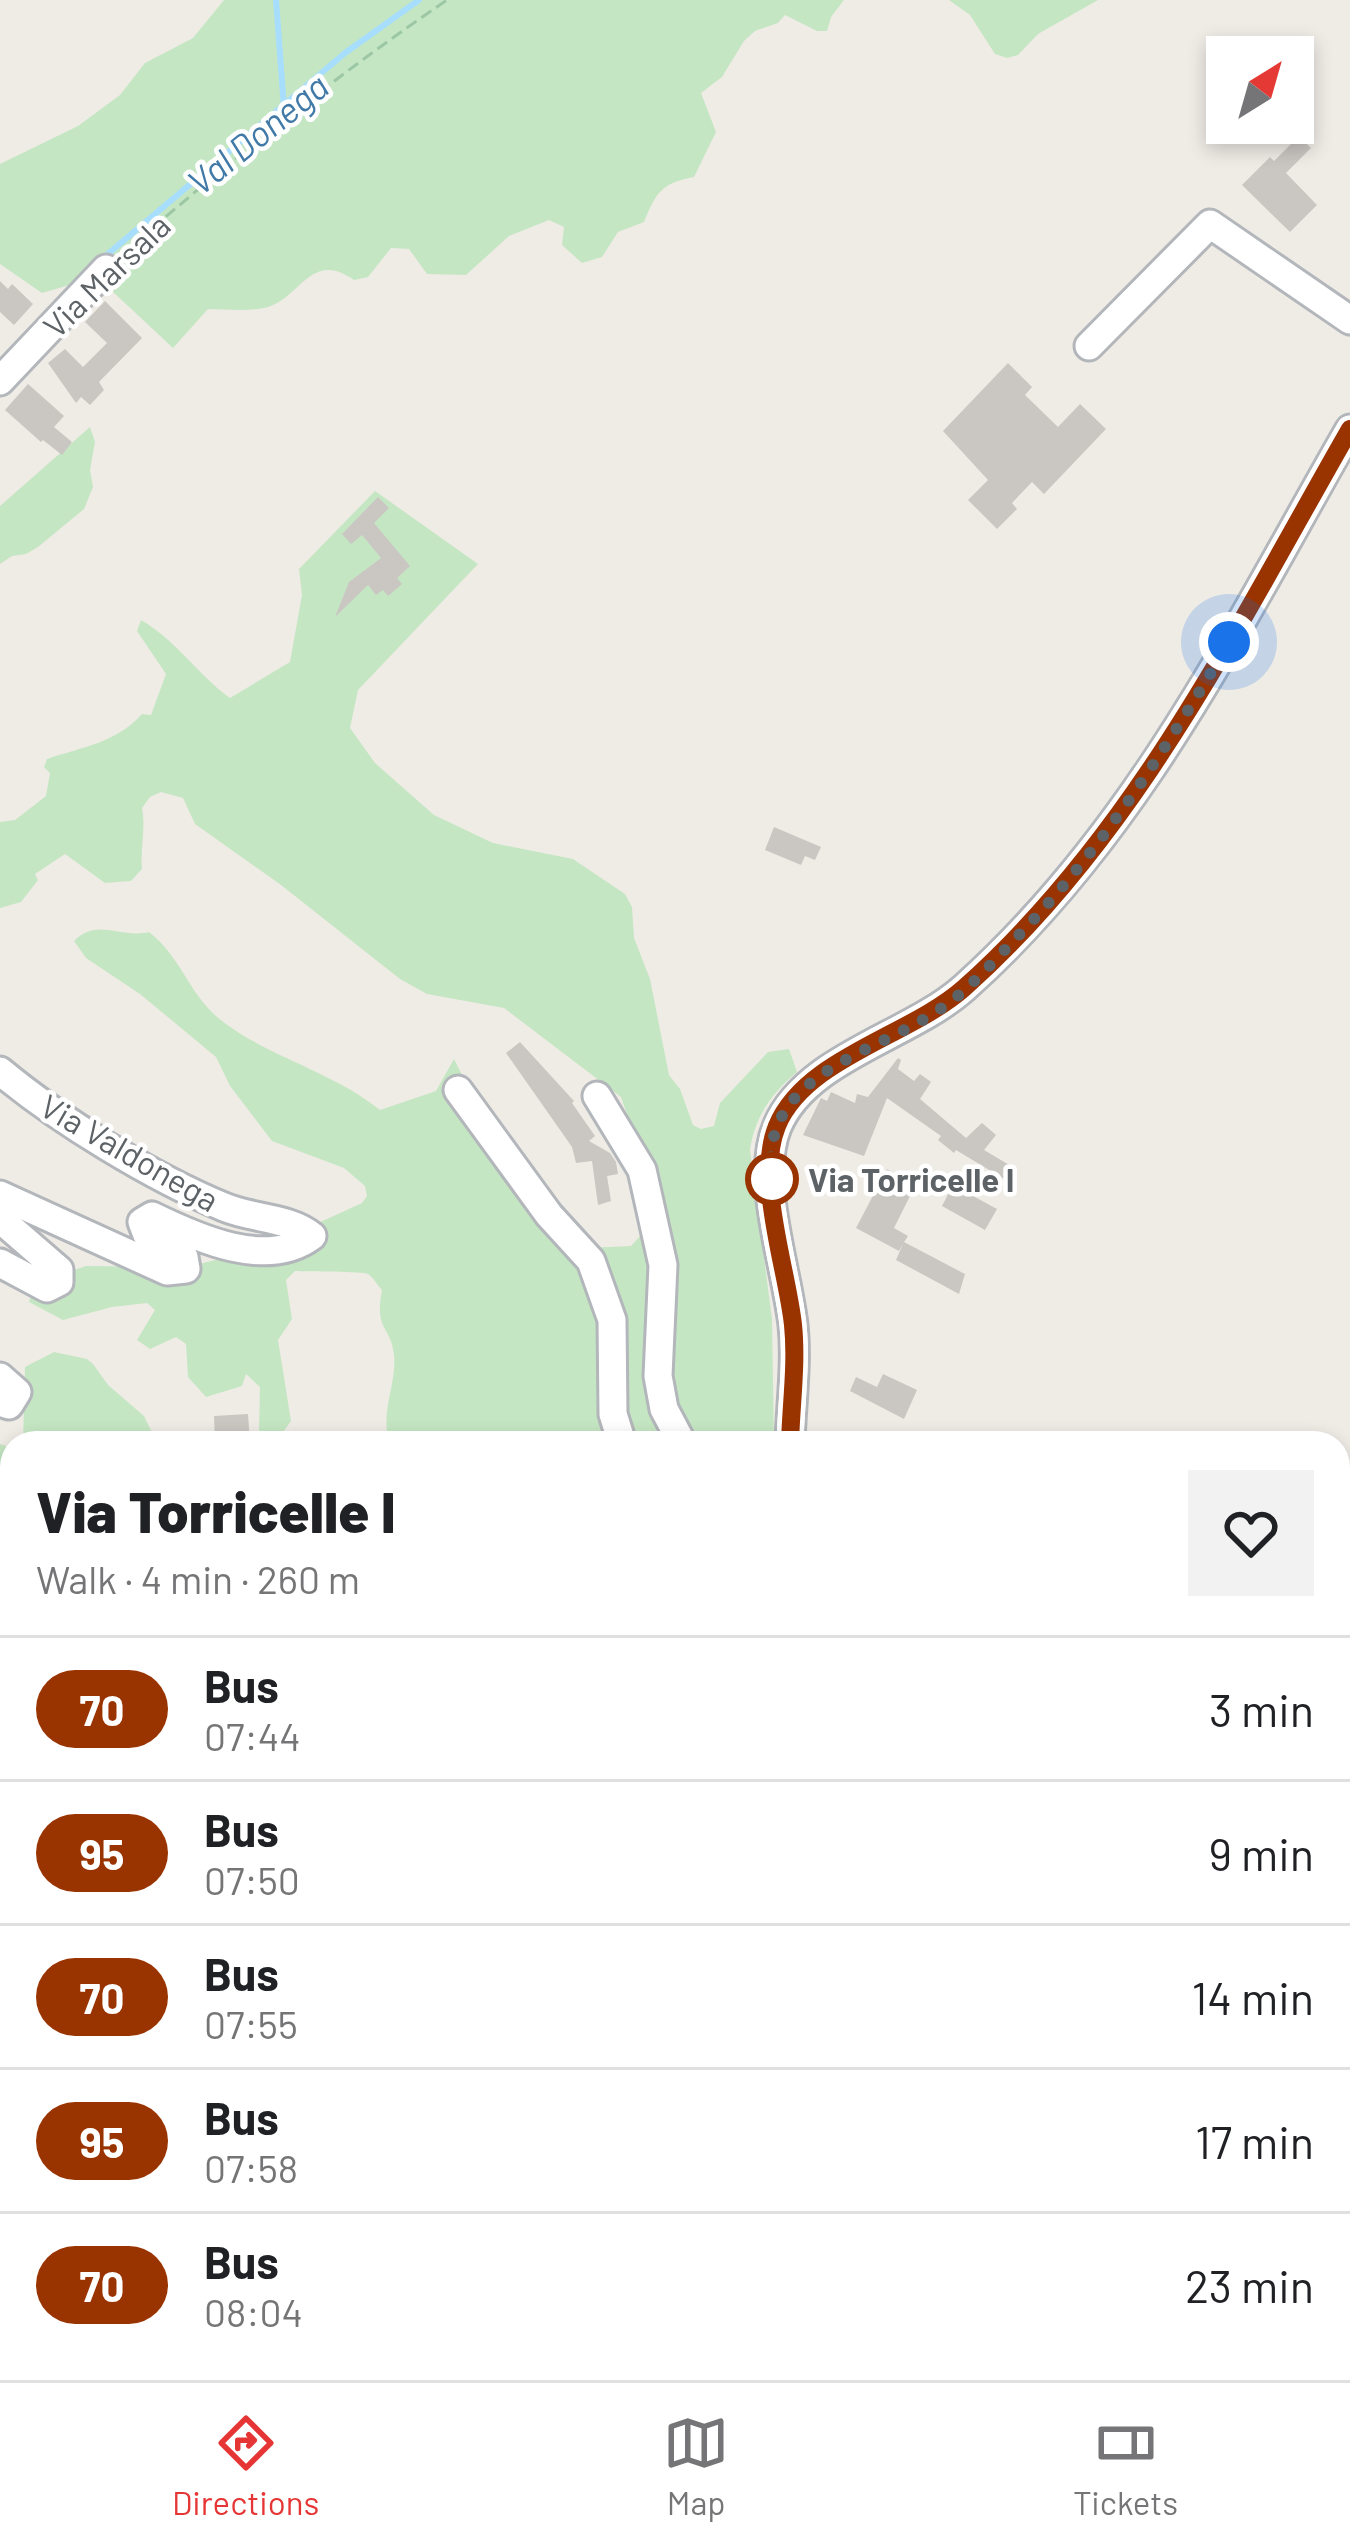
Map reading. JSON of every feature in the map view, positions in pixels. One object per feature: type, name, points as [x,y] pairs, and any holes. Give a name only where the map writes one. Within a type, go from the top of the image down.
[{"type":"street","points":[[1089,346],[1214,219],[1350,320]]},
{"type":"street","name":"Via Marsala","points":[[0,381],[106,268]]},
{"type":"street","points":[[790,1431],[794,1328],[771,1169],[774,1132],[787,1105],[811,1081],[939,1010],[993,962],[1100,842],[1175,734],[1350,429]]},
{"type":"street","name":"Via Valdonega","points":[[0,1071],[70,1121],[166,1178],[225,1208],[301,1227],[312,1236],[297,1248],[237,1248],[152,1216],[142,1222],[147,1235],[184,1257],[186,1269],[167,1271],[0,1195]]},
{"type":"street","points":[[458,1090],[550,1216],[591,1261],[612,1320],[613,1414],[618,1431]]},
{"type":"street","points":[[597,1096],[642,1170],[663,1264],[658,1376],[664,1409],[676,1431]]},
{"type":"street","points":[[0,1219],[59,1270],[59,1282],[47,1288],[0,1263]]},
{"type":"street","points":[[0,1377],[16,1393],[9,1405],[0,1402]]},
{"type":"path","name":"Via Marsala","points":[[106,268],[341,74],[447,0]]},
{"type":"green space","points":[[224,0],[844,0],[827,31],[785,15],[744,41],[722,77],[701,93],[716,132],[694,177],[661,191],[644,222],[618,232],[602,257],[582,263],[562,245],[564,227],[549,220],[509,236],[466,275],[427,274],[409,249],[391,248],[368,277],[354,280],[339,272],[317,272],[268,307],[208,309],[173,348],[97,277],[42,293],[0,264],[0,164],[78,126],[120,95],[145,63],[193,38]]},
{"type":"green space","points":[[949,0],[1098,0],[1007,58],[995,54],[970,15]]},
{"type":"green space","points":[[90,427],[95,442],[90,470],[93,487],[84,509],[38,547],[0,564],[0,506]]},
{"type":"green space","points":[[375,491],[478,564],[358,690],[350,728],[375,763],[434,815],[493,843],[573,859],[625,894],[632,907],[634,938],[650,979],[669,1075],[680,1089],[693,1125],[701,1129],[714,1126],[720,1103],[768,1052],[789,1049],[797,1072],[766,1106],[750,1150],[772,1319],[774,1431],[387,1431],[394,1355],[381,1321],[382,1290],[364,1273],[295,1271],[286,1280],[292,1319],[278,1340],[291,1421],[284,1431],[259,1431],[260,1387],[246,1374],[242,1386],[206,1397],[188,1377],[186,1344],[176,1337],[150,1349],[137,1340],[155,1310],[147,1303],[63,1320],[29,1302],[35,1283],[86,1266],[188,1267],[246,1252],[280,1221],[316,1224],[362,1203],[367,1196],[365,1186],[344,1168],[272,1141],[230,1086],[216,1057],[140,994],[86,958],[74,941],[91,930],[149,932],[213,1014],[380,1110],[436,1091],[454,1059],[496,1143],[587,1248],[631,1246],[661,1213],[621,1097],[504,1008],[427,994],[400,979],[195,824],[183,798],[161,792],[142,808],[142,869],[131,881],[105,883],[65,854],[35,874],[38,880],[21,902],[0,908],[0,822],[15,820],[46,796],[47,759],[98,743],[142,714],[151,715],[166,674],[137,631],[141,620],[230,698],[290,662],[302,595],[299,569]]},
{"type":"green space","points":[[54,1352],[87,1359],[144,1416],[151,1431],[23,1431],[25,1367]]},
{"type":"building","points":[[1291,144],[1311,148],[1286,173],[1317,205],[1290,232],[1242,185],[1270,157],[1274,161]]},
{"type":"building","points":[[0,281],[8,289],[12,284],[33,304],[14,325],[0,312]]},
{"type":"building","points":[[105,301],[142,338],[99,382],[104,390],[90,405],[81,397],[76,403],[48,363],[65,349],[83,367],[107,343],[85,322]]},
{"type":"building","points":[[1008,363],[1032,387],[1025,395],[1058,427],[1080,404],[1106,429],[1044,494],[1032,482],[1012,503],[1017,509],[997,529],[968,500],[988,480],[943,431]]},
{"type":"building","points":[[28,384],[64,416],[54,427],[72,442],[62,455],[5,410]]},
{"type":"building","points":[[378,497],[389,508],[374,523],[410,566],[397,578],[402,584],[388,596],[383,590],[376,595],[368,585],[335,617],[349,582],[381,558],[362,535],[351,544],[342,534]]},
{"type":"building","points":[[774,827],[821,847],[815,860],[805,856],[801,865],[765,850]]},
{"type":"building","points":[[520,1042],[574,1101],[595,1136],[589,1141],[616,1162],[618,1174],[607,1176],[611,1201],[598,1205],[592,1161],[576,1163],[572,1147],[506,1053]]},
{"type":"building","points":[[898,1058],[898,1069],[914,1081],[920,1074],[931,1082],[920,1099],[966,1138],[982,1123],[996,1135],[984,1150],[1016,1169],[1009,1182],[954,1153],[938,1140],[941,1136],[887,1098],[864,1156],[803,1135],[821,1098],[827,1101],[831,1092],[855,1103],[857,1094],[868,1097]]},
{"type":"building","points":[[887,1169],[916,1184],[894,1228],[908,1236],[904,1242],[965,1274],[959,1294],[896,1260],[903,1244],[899,1251],[856,1228]]},
{"type":"building","points":[[953,1185],[997,1209],[985,1230],[942,1206]]},
{"type":"building","points":[[883,1374],[917,1390],[904,1419],[850,1391],[856,1377],[877,1387]]},
{"type":"building","points":[[248,1414],[249,1431],[215,1431],[214,1416]]},
{"type":"waterway","points":[[276,0],[284,108]]},
{"type":"waterway","name":"Val Donega","points":[[102,259],[345,53],[419,0]]},
{"type":"bus line","name":"70","points":[[790,1431],[794,1328],[771,1169],[774,1132],[787,1105],[811,1081],[939,1010],[993,962],[1069,880],[1113,826],[1175,734],[1350,429]]},
{"type":"place","name":"Via Torricelle I","points":[[772,1179]]},
{"type":"route","points":[[772,1179],[774,1132],[787,1105],[811,1081],[939,1010],[1047,906],[1113,826],[1229,642]]}]
